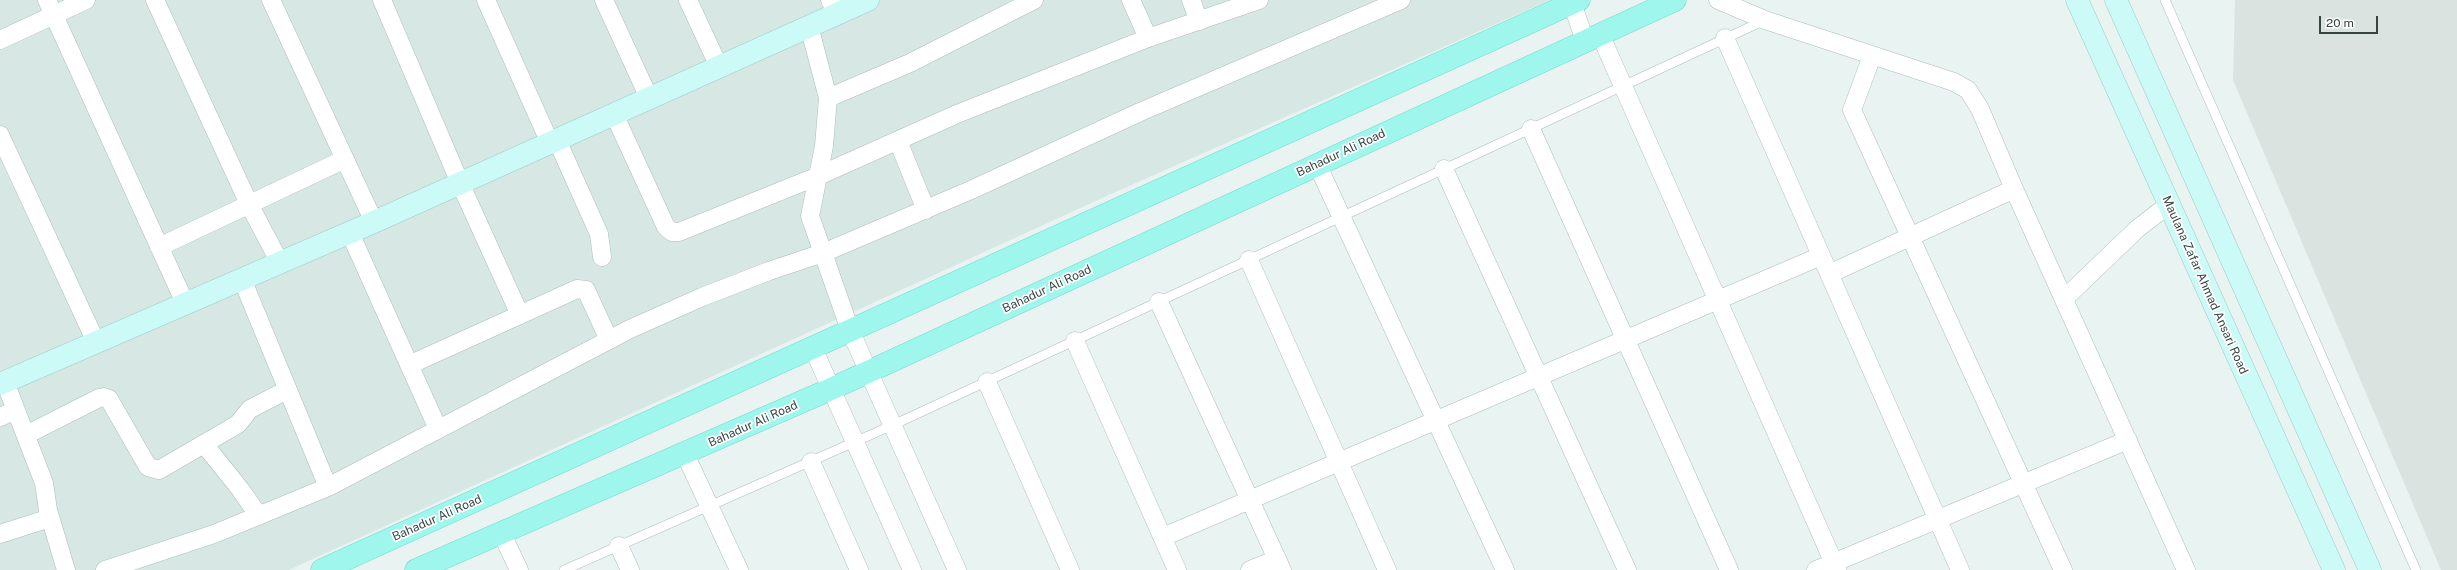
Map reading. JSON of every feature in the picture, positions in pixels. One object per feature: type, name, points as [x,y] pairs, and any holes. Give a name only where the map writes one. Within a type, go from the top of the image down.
[{"type":"main road","points":[[3,383],[242,278],[350,233],[719,67],[809,26],[834,7],[868,0]]},
{"type":"main road","name":"Bahadur Ali Road","points":[[416,570],[831,390],[1317,164],[1675,0]]},
{"type":"main road","name":"Maulana Zafar Ahmad Ansari Road","points":[[2077,0],[2168,205],[2334,570]]},
{"type":"main road","points":[[2116,0],[2370,570]]},
{"type":"main road","name":"Bahadur Ali Road","points":[[322,570],[1574,1]]},
{"type":"street","points":[[0,40],[51,7],[86,0]]},
{"type":"street","points":[[155,0],[250,204],[280,263]]},
{"type":"street","points":[[270,0],[374,222]]},
{"type":"street","points":[[382,0],[460,183],[520,314]]},
{"type":"street","points":[[486,0],[599,234],[602,257]]},
{"type":"street","points":[[604,0],[649,98]]},
{"type":"street","points":[[688,0],[719,67]]},
{"type":"street","points":[[828,98],[910,63],[1034,0]]},
{"type":"street","points":[[1131,0],[1148,38]]},
{"type":"street","points":[[1191,0],[1199,21]]},
{"type":"street","points":[[614,114],[666,227],[672,232],[679,232],[818,176],[957,114],[1148,38],[1259,0]]},
{"type":"street","points":[[105,570],[214,534],[328,487],[609,340],[702,297],[769,270],[822,253],[926,210],[1140,112],[1401,0]]},
{"type":"street","points":[[1718,0],[1765,20],[1954,82],[1968,90],[1980,109],[2014,189],[2186,570]]},
{"type":"street","points":[[1574,1],[1593,38],[1623,86],[1835,566]]},
{"type":"street","points":[[51,7],[185,303]]},
{"type":"street","points":[[809,26],[828,98],[824,146],[810,216],[850,330],[957,570]]},
{"type":"street","points":[[1725,38],[1960,570]]},
{"type":"street","points":[[1872,56],[1852,110],[2063,570]]},
{"type":"street","points":[[1530,129],[1729,570]]},
{"type":"street","points":[[0,135],[96,342]]},
{"type":"street","points":[[898,141],[926,210]]},
{"type":"street","points":[[159,247],[345,159]]},
{"type":"street","points":[[1317,164],[1505,570]]},
{"type":"street","points":[[1444,169],[1627,570]]},
{"type":"street","points":[[1829,274],[2014,189]]},
{"type":"street","points":[[2064,299],[2137,229],[2168,205]]},
{"type":"street","points":[[350,233],[438,429]]},
{"type":"street","points":[[1163,537],[1821,256]]},
{"type":"street","points":[[1249,260],[1387,570]]},
{"type":"street","points":[[242,278],[328,487]]},
{"type":"street","points":[[409,365],[581,288],[586,290],[609,340]]},
{"type":"street","points":[[1159,302],[1280,564],[1250,570]]},
{"type":"street","points":[[1075,341],[1178,570]]},
{"type":"street","points":[[812,348],[912,570]]},
{"type":"street","points":[[987,382],[1070,570]]},
{"type":"street","points":[[3,383],[8,413],[26,436],[44,483],[50,518],[66,570]]},
{"type":"street","points":[[26,436],[98,398],[104,397],[109,399],[148,468],[159,470],[238,424],[250,409],[287,390]]},
{"type":"street","points":[[1816,570],[1835,566],[1938,519],[2128,440]]},
{"type":"street","points":[[204,444],[240,489],[258,516]]},
{"type":"street","points":[[685,454],[739,570]]},
{"type":"street","points":[[811,462],[859,570]]},
{"type":"street","points":[[0,534],[50,518]]},
{"type":"street","points":[[501,532],[519,570]]},
{"type":"street","points":[[619,546],[630,570]]},
{"type":"lane","points":[[2165,0],[2416,570]]},
{"type":"lane","points":[[564,570],[811,462],[987,382],[1765,20]]},
{"type":"shaded area","points":[[0,0],[1550,0],[1111,194],[289,570],[0,570]]},
{"type":"shaded area","points":[[2235,0],[2457,0],[2457,570],[2441,570],[2233,80]]}]
